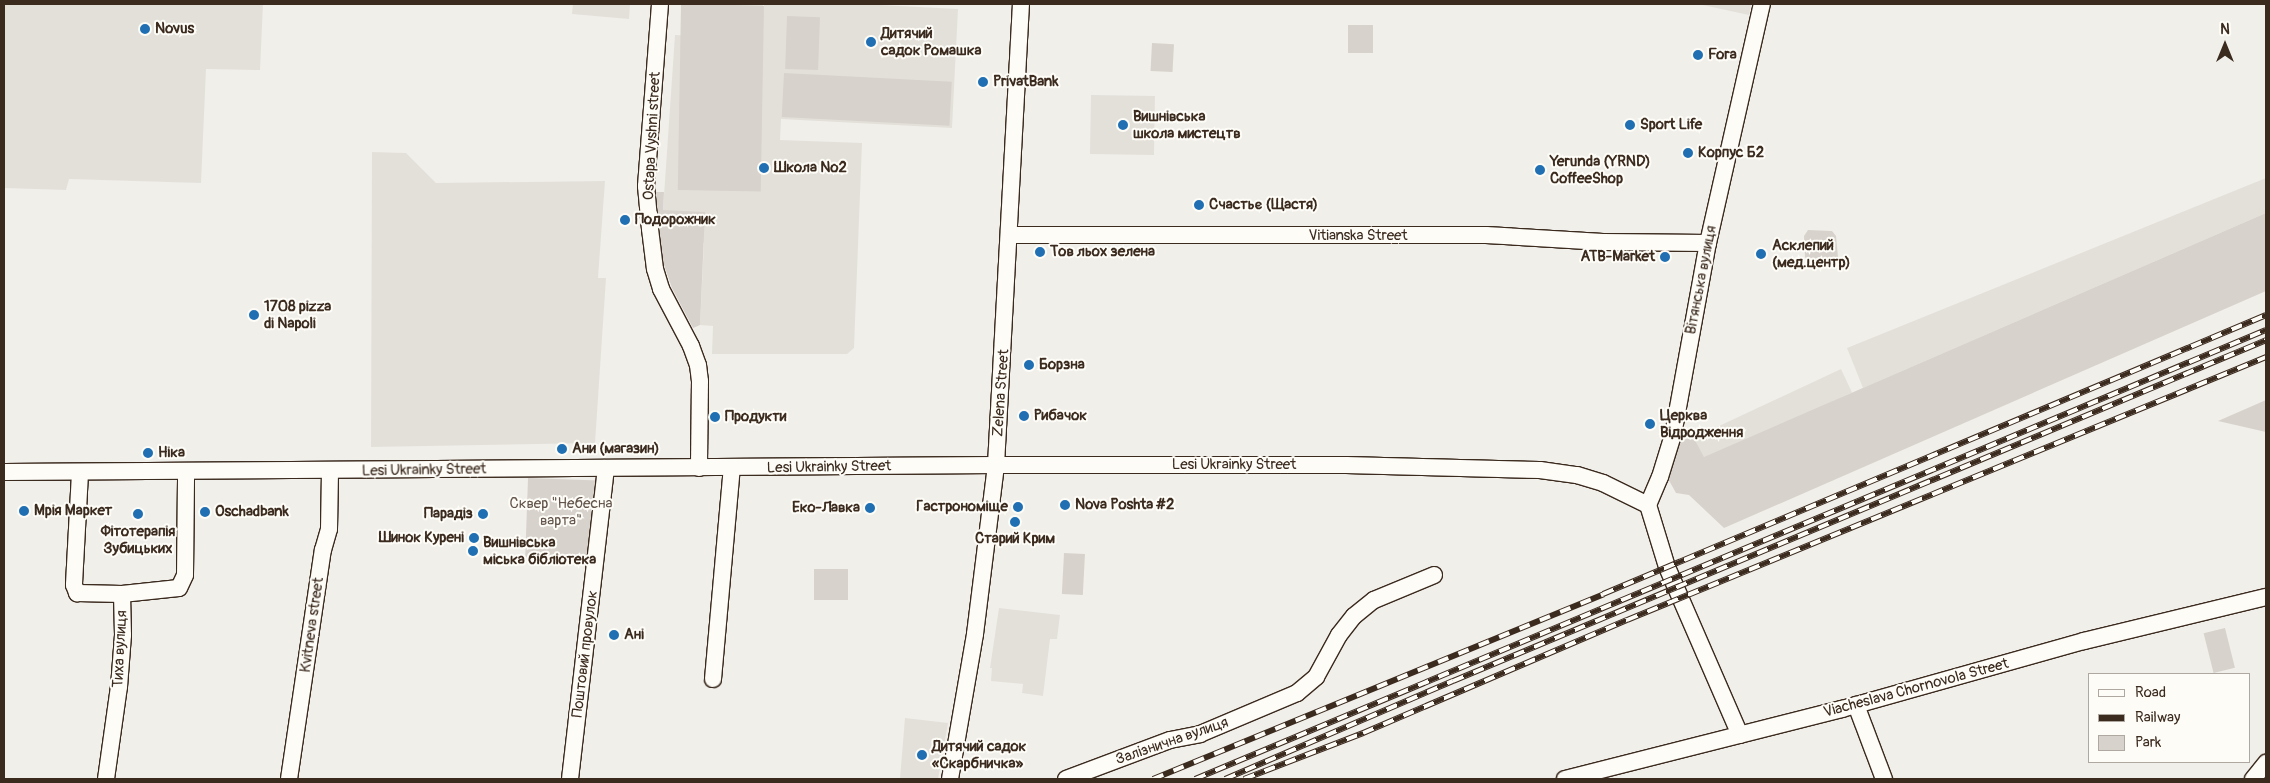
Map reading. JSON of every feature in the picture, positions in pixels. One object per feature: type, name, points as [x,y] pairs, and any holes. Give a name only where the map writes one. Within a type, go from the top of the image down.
[{"type":"street","name":"Ostapa Vyshni street","points":[[660,4],[646,186],[655,269],[661,289],[691,346],[698,365],[700,381],[699,468]]},
{"type":"street","name":"Zelena Street","points":[[950,779],[976,634],[996,465],[1021,4]]},
{"type":"street","name":"Вітянська вулиця","points":[[1648,505],[1660,477],[1673,435],[1708,243],[1762,4]]},
{"type":"street","name":"Vitianska Street","points":[[1009,235],[1486,236],[1595,241],[1708,243]]},
{"type":"street","name":"Lesi Ukrainky Street","points":[[4,472],[80,473],[996,465],[1315,465],[1540,470],[1577,475],[1603,483],[1648,505]]},
{"type":"street","name":"Поштовий провулок","points":[[570,779],[606,468]]},
{"type":"street","points":[[713,679],[732,468]]},
{"type":"street","name":"Kvitneva street","points":[[290,779],[323,550],[329,530],[330,471]]},
{"type":"street","points":[[122,594],[179,588],[185,576],[186,472]]},
{"type":"street","name":"Тиха вулиця","points":[[80,473],[74,585],[77,593],[122,594],[123,635],[120,679],[106,779]]},
{"type":"street","points":[[1648,505],[1662,554],[1740,735]]},
{"type":"street","name":"Залізнична вулиця","points":[[1066,779],[1170,740],[1200,734],[1297,693],[1316,676],[1338,635],[1354,616],[1374,600],[1434,576]]},
{"type":"street","name":"Viacheslava Chornovola Street","points":[[1566,779],[1856,705],[2084,641],[2266,597]]},
{"type":"street","points":[[1856,705],[1884,779]]},
{"type":"street","points":[[2253,779],[2266,763]]},
{"type":"shaded area","points":[[4,4],[263,4],[260,70],[206,69],[201,183],[69,179],[66,190],[4,188]]},
{"type":"shaded area","points":[[573,4],[630,4],[629,19],[572,14]]},
{"type":"shaded area","name":"Школа №2","points":[[764,4],[860,4],[958,9],[952,128],[781,119],[780,140],[862,143],[854,348],[847,354],[712,354],[713,326],[700,325],[704,243],[663,210],[675,35],[761,39]]},
{"type":"shaded area","points":[[1698,4],[1751,4],[1749,15]]},
{"type":"shaded area","name":"Вишнівська школа мистецтв","points":[[1091,95],[1155,96],[1154,155],[1090,154]]},
{"type":"shaded area","points":[[372,152],[406,153],[436,183],[605,181],[598,278],[606,278],[595,443],[371,447]]},
{"type":"shaded area","points":[[2266,178],[2266,213],[1863,388],[1847,348]]},
{"type":"shaded area","points":[[1841,369],[1852,393],[1704,461],[1693,438]]},
{"type":"shaded area","points":[[999,608],[1060,615],[1057,639],[1050,639],[1043,696],[1022,693],[1023,684],[991,681],[992,668],[990,668]]},
{"type":"shaded area","name":"Дитячий садок «Скарбничка»","points":[[905,718],[948,723],[938,779],[900,779]]},
{"type":"green space","points":[[681,4],[764,5],[761,191],[678,190]]},
{"type":"green space","points":[[787,16],[820,17],[818,70],[785,69]]},
{"type":"green space","points":[[1348,25],[1373,25],[1373,53],[1348,53]]},
{"type":"green space","points":[[1152,43],[1174,44],[1173,72],[1151,71]]},
{"type":"green space","points":[[784,73],[952,82],[949,126],[782,117]]},
{"type":"green space","points":[[656,192],[664,192],[663,210],[705,212],[700,325],[693,328],[672,288],[662,259]]},
{"type":"green space","points":[[2266,213],[2266,291],[1724,528],[1689,495],[1676,493],[1666,475],[1676,437],[1691,433],[1704,457]]},
{"type":"green space","points":[[1808,230],[1832,231],[1836,236],[1838,257],[1833,263],[1809,262],[1805,257],[1804,236]]},
{"type":"green space","points":[[2266,400],[2266,432],[2218,421]]},
{"type":"green space","name":"Сквер \"Небесна варта\"","points":[[528,478],[598,480],[595,560],[525,558]]},
{"type":"green space","points":[[1064,553],[1085,554],[1083,595],[1062,594]]},
{"type":"green space","points":[[814,569],[848,569],[848,600],[814,600]]},
{"type":"green space","points":[[2225,628],[2235,668],[2214,673],[2204,633]]},
{"type":"railway","points":[[1153,779],[1603,594],[2266,315]]},
{"type":"railway","points":[[1195,779],[2266,330]]},
{"type":"railway","points":[[1225,779],[1453,681],[2266,340]]},
{"type":"railway","points":[[1244,779],[1363,733],[1627,620],[2266,357]]},
{"type":"place","name":"Novus","points":[[145,29]]},
{"type":"place","name":"Дитячий садок Ромашка","points":[[871,42]]},
{"type":"place","name":"Fora","points":[[1698,55]]},
{"type":"place","name":"PrivatBank","points":[[983,82]]},
{"type":"place","name":"Вишнівська школа мистецтв","points":[[1123,125]]},
{"type":"place","name":"Sport Life","points":[[1630,125]]},
{"type":"place","name":"Корпус Б2","points":[[1688,153]]},
{"type":"place","name":"Школа №2","points":[[764,168]]},
{"type":"place","name":"Yerunda (YRND) CoffeeShop","points":[[1540,170]]},
{"type":"place","name":"Счастьє (Щастя)","points":[[1199,205]]},
{"type":"place","name":"Подорожник","points":[[625,220]]},
{"type":"place","name":"Тов льох зелена","points":[[1040,252]]},
{"type":"place","name":"Асклепий (мед.центр)","points":[[1761,254]]},
{"type":"place","name":"ATB-Market","points":[[1665,257]]},
{"type":"place","name":"1708 pizza di Napoli","points":[[254,315]]},
{"type":"place","name":"Борзна","points":[[1029,365]]},
{"type":"place","name":"Рибачок","points":[[1024,416]]},
{"type":"place","name":"Продукти","points":[[715,417]]},
{"type":"place","name":"Церква Відродження","points":[[1650,424]]},
{"type":"place","name":"Ани (магазин)","points":[[562,449]]},
{"type":"place","name":"Ніка","points":[[148,453]]},
{"type":"place","name":"Nova Poshta #2","points":[[1065,505]]},
{"type":"place","name":"Гастрономіще","points":[[1018,507]]},
{"type":"place","name":"Еко-Лавка","points":[[870,508]]},
{"type":"place","name":"Мрія Маркет","points":[[24,511]]},
{"type":"place","name":"Oschadbank","points":[[205,512]]},
{"type":"place","name":"Фітотерапія Зубицьких","points":[[138,514]]},
{"type":"place","name":"Парадіз","points":[[483,514]]},
{"type":"place","name":"Старий Крим","points":[[1015,522]]},
{"type":"place","name":"Шинок Курені","points":[[474,538]]},
{"type":"place","name":"Вишнівська міська бібліотека","points":[[473,551]]},
{"type":"place","name":"Ані","points":[[614,635]]},
{"type":"place","name":"Дитячий садок «Скарбничка»","points":[[922,755]]}]
